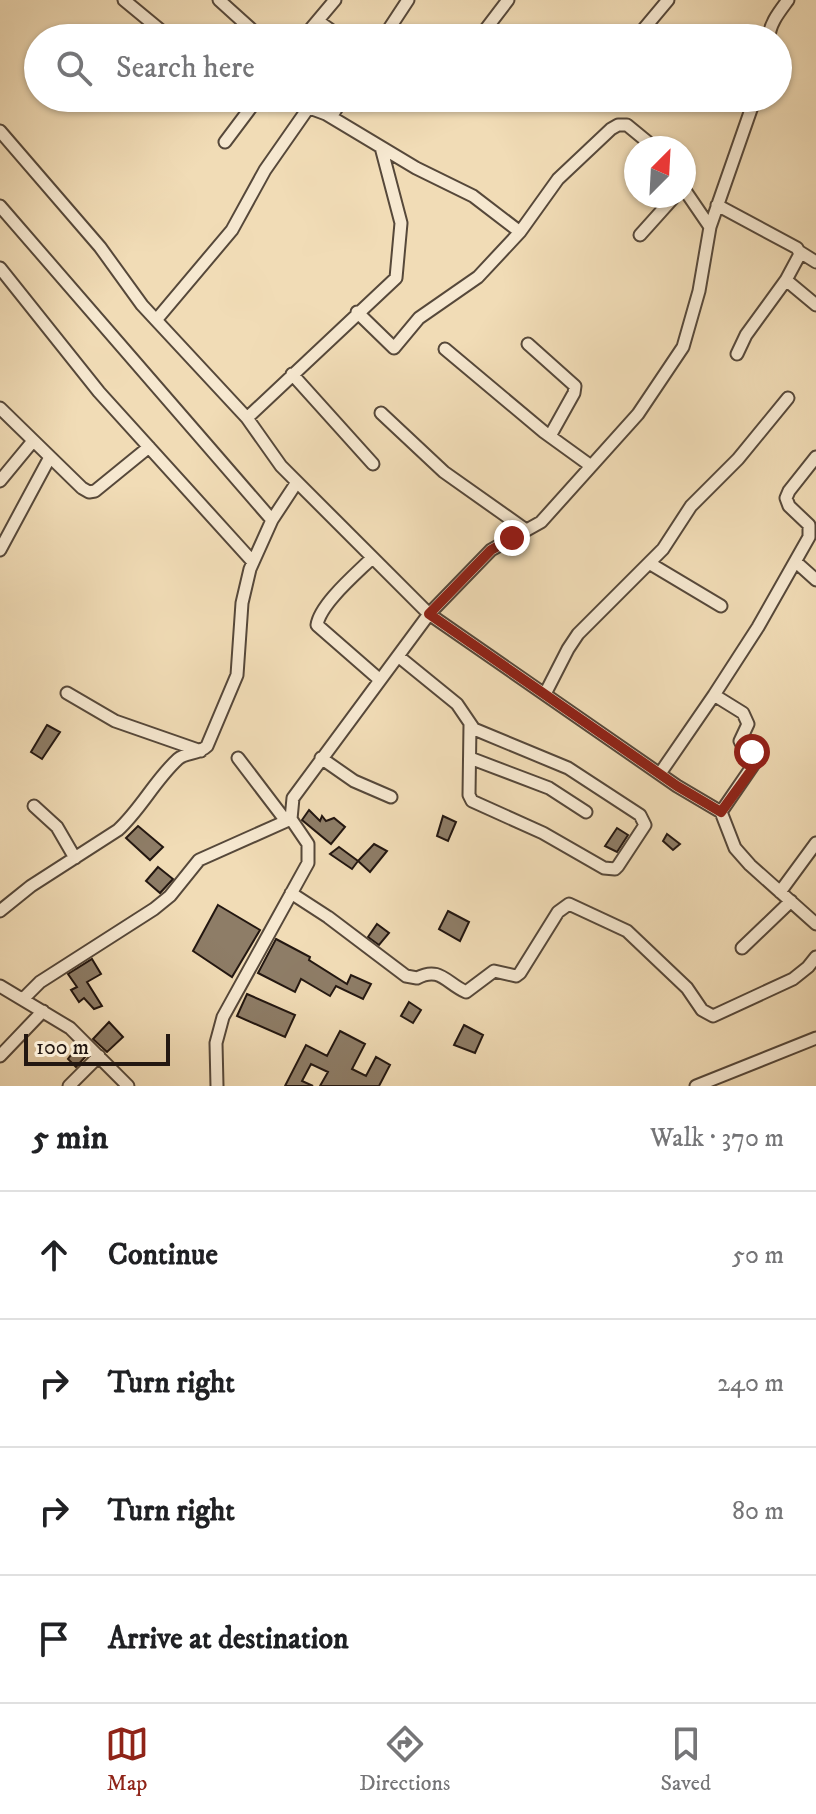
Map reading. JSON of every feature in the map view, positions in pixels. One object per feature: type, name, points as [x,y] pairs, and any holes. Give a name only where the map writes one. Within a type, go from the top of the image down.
[{"type":"street","points":[[124,0],[153,24]]},
{"type":"street","points":[[219,0],[246,24]]},
{"type":"street","points":[[315,24],[335,0]]},
{"type":"street","points":[[392,24],[408,0]]},
{"type":"street","points":[[490,24],[508,0]]},
{"type":"street","points":[[648,24],[668,0]]},
{"type":"street","points":[[775,24],[788,0]]},
{"type":"street","points":[[318,21],[322,24]]},
{"type":"street","points":[[225,142],[248,112]]},
{"type":"street","points":[[157,319],[232,230],[265,170],[306,112]]},
{"type":"street","points":[[320,112],[416,168],[473,196],[520,232]]},
{"type":"street","points":[[331,117],[334,112]]},
{"type":"street","points":[[289,820],[293,798],[429,614],[491,550],[541,522],[638,414],[683,347],[699,291],[710,227],[750,112]]},
{"type":"street","points":[[357,312],[394,348],[419,318],[478,277],[520,232],[558,179],[611,129],[627,125],[640,136]]},
{"type":"street","points":[[0,131],[100,247],[142,305],[247,418],[281,466],[429,614],[546,692],[677,786],[721,812],[735,848],[816,924]]},
{"type":"street","points":[[247,418],[396,278],[401,223],[381,147]]},
{"type":"street","points":[[717,205],[797,248],[816,262]]},
{"type":"street","points":[[0,206],[272,520]]},
{"type":"street","points":[[696,207],[710,227]]},
{"type":"street","points":[[640,235],[664,208]]},
{"type":"street","points":[[737,354],[746,335],[786,280],[800,252]]},
{"type":"street","points":[[0,268],[99,392],[253,562]]},
{"type":"street","points":[[786,280],[816,305]]},
{"type":"street","points":[[528,344],[575,386],[550,436]]},
{"type":"street","points":[[445,349],[591,466]]},
{"type":"street","points":[[292,374],[373,464]]},
{"type":"street","points":[[546,692],[574,640],[663,549],[691,506],[745,451],[788,398]]},
{"type":"street","points":[[0,408],[89,492],[95,491],[149,447]]},
{"type":"street","points":[[381,413],[444,472],[526,530]]},
{"type":"street","points":[[0,481],[33,441]]},
{"type":"street","points":[[0,550],[50,457]]},
{"type":"street","points":[[661,772],[714,695],[809,537],[812,527],[789,506],[786,498],[816,457]]},
{"type":"street","points":[[0,911],[131,818],[179,758],[202,751],[213,736],[237,675],[242,603],[253,562],[272,520],[297,482]]},
{"type":"street","points":[[372,558],[325,607],[317,625],[380,680]]},
{"type":"street","points":[[796,562],[816,580]]},
{"type":"street","points":[[649,563],[721,606]]},
{"type":"street","points":[[398,656],[457,704],[470,725],[486,735],[568,768],[640,815],[645,825],[618,866],[615,869],[604,868],[543,833],[472,801],[469,795],[470,725]]},
{"type":"street","points":[[67,693],[115,721],[202,751]]},
{"type":"street","points":[[714,695],[747,717],[748,724],[740,741],[752,752],[756,761],[721,812]]},
{"type":"street","points":[[217,1086],[216,1043],[223,1017],[308,863],[309,853],[308,844],[238,758]]},
{"type":"street","points":[[321,758],[354,781],[391,797]]},
{"type":"street","points":[[470,758],[549,788],[586,812]]},
{"type":"street","points":[[34,806],[57,827],[75,858]]},
{"type":"street","points":[[23,999],[40,982],[154,909],[170,896],[199,860],[289,820]]},
{"type":"street","points":[[780,892],[816,843]]},
{"type":"street","points":[[291,893],[406,976],[417,978],[436,973],[466,992],[494,971],[516,976],[520,973],[558,912],[569,904],[627,931],[687,988],[702,1010],[713,1016],[793,979],[816,957]]},
{"type":"street","points":[[742,948],[791,901]]},
{"type":"street","points":[[0,986],[83,1038],[128,1086]]},
{"type":"street","points":[[0,1056],[43,1011]]},
{"type":"street","points":[[696,1086],[816,1038]]},
{"type":"street","points":[[69,1086],[99,1056]]},
{"type":"building","points":[[47,725],[60,732],[42,759],[31,752]]},
{"type":"building","points":[[309,810],[320,821],[322,816],[326,821],[334,818],[345,827],[331,844],[302,820]]},
{"type":"building","points":[[443,816],[456,822],[448,841],[437,836]]},
{"type":"building","points":[[138,826],[163,847],[150,860],[126,838]]},
{"type":"building","points":[[617,828],[628,835],[617,852],[605,846]]},
{"type":"building","points":[[667,834],[680,844],[673,850],[663,841]]},
{"type":"building","points":[[374,844],[387,851],[370,872],[358,861]]},
{"type":"building","points":[[339,847],[358,861],[352,869],[330,854]]},
{"type":"building","points":[[158,867],[173,879],[160,893],[146,881]]},
{"type":"building","points":[[218,905],[260,930],[232,977],[193,951]]},
{"type":"building","points":[[448,911],[469,922],[460,941],[439,929]]},
{"type":"building","points":[[377,924],[389,933],[379,945],[368,937]]},
{"type":"building","points":[[276,939],[310,957],[309,960],[347,984],[351,975],[371,984],[363,999],[336,986],[330,996],[301,979],[295,992],[258,973]]},
{"type":"building","points":[[92,959],[101,974],[87,982],[102,1006],[94,1009],[84,998],[79,1002],[71,990],[77,987],[68,974]]},
{"type":"building","points":[[247,994],[295,1015],[285,1037],[237,1016]]},
{"type":"building","points":[[409,1002],[421,1010],[413,1023],[401,1016]]},
{"type":"building","points":[[109,1022],[123,1037],[107,1052],[93,1039]]},
{"type":"building","points":[[464,1025],[483,1035],[475,1053],[454,1045]]},
{"type":"building","points":[[340,1031],[365,1044],[352,1069],[366,1076],[376,1057],[390,1065],[379,1086],[320,1086],[328,1072],[311,1064],[302,1081],[313,1086],[285,1086],[306,1045],[327,1056]]},
{"type":"building","points":[[77,1047],[86,1056],[76,1067],[68,1059]]},
{"type":"route","points":[[512,538],[491,550],[429,614],[546,692],[677,786],[721,812],[753,768],[756,761],[752,752]]}]
